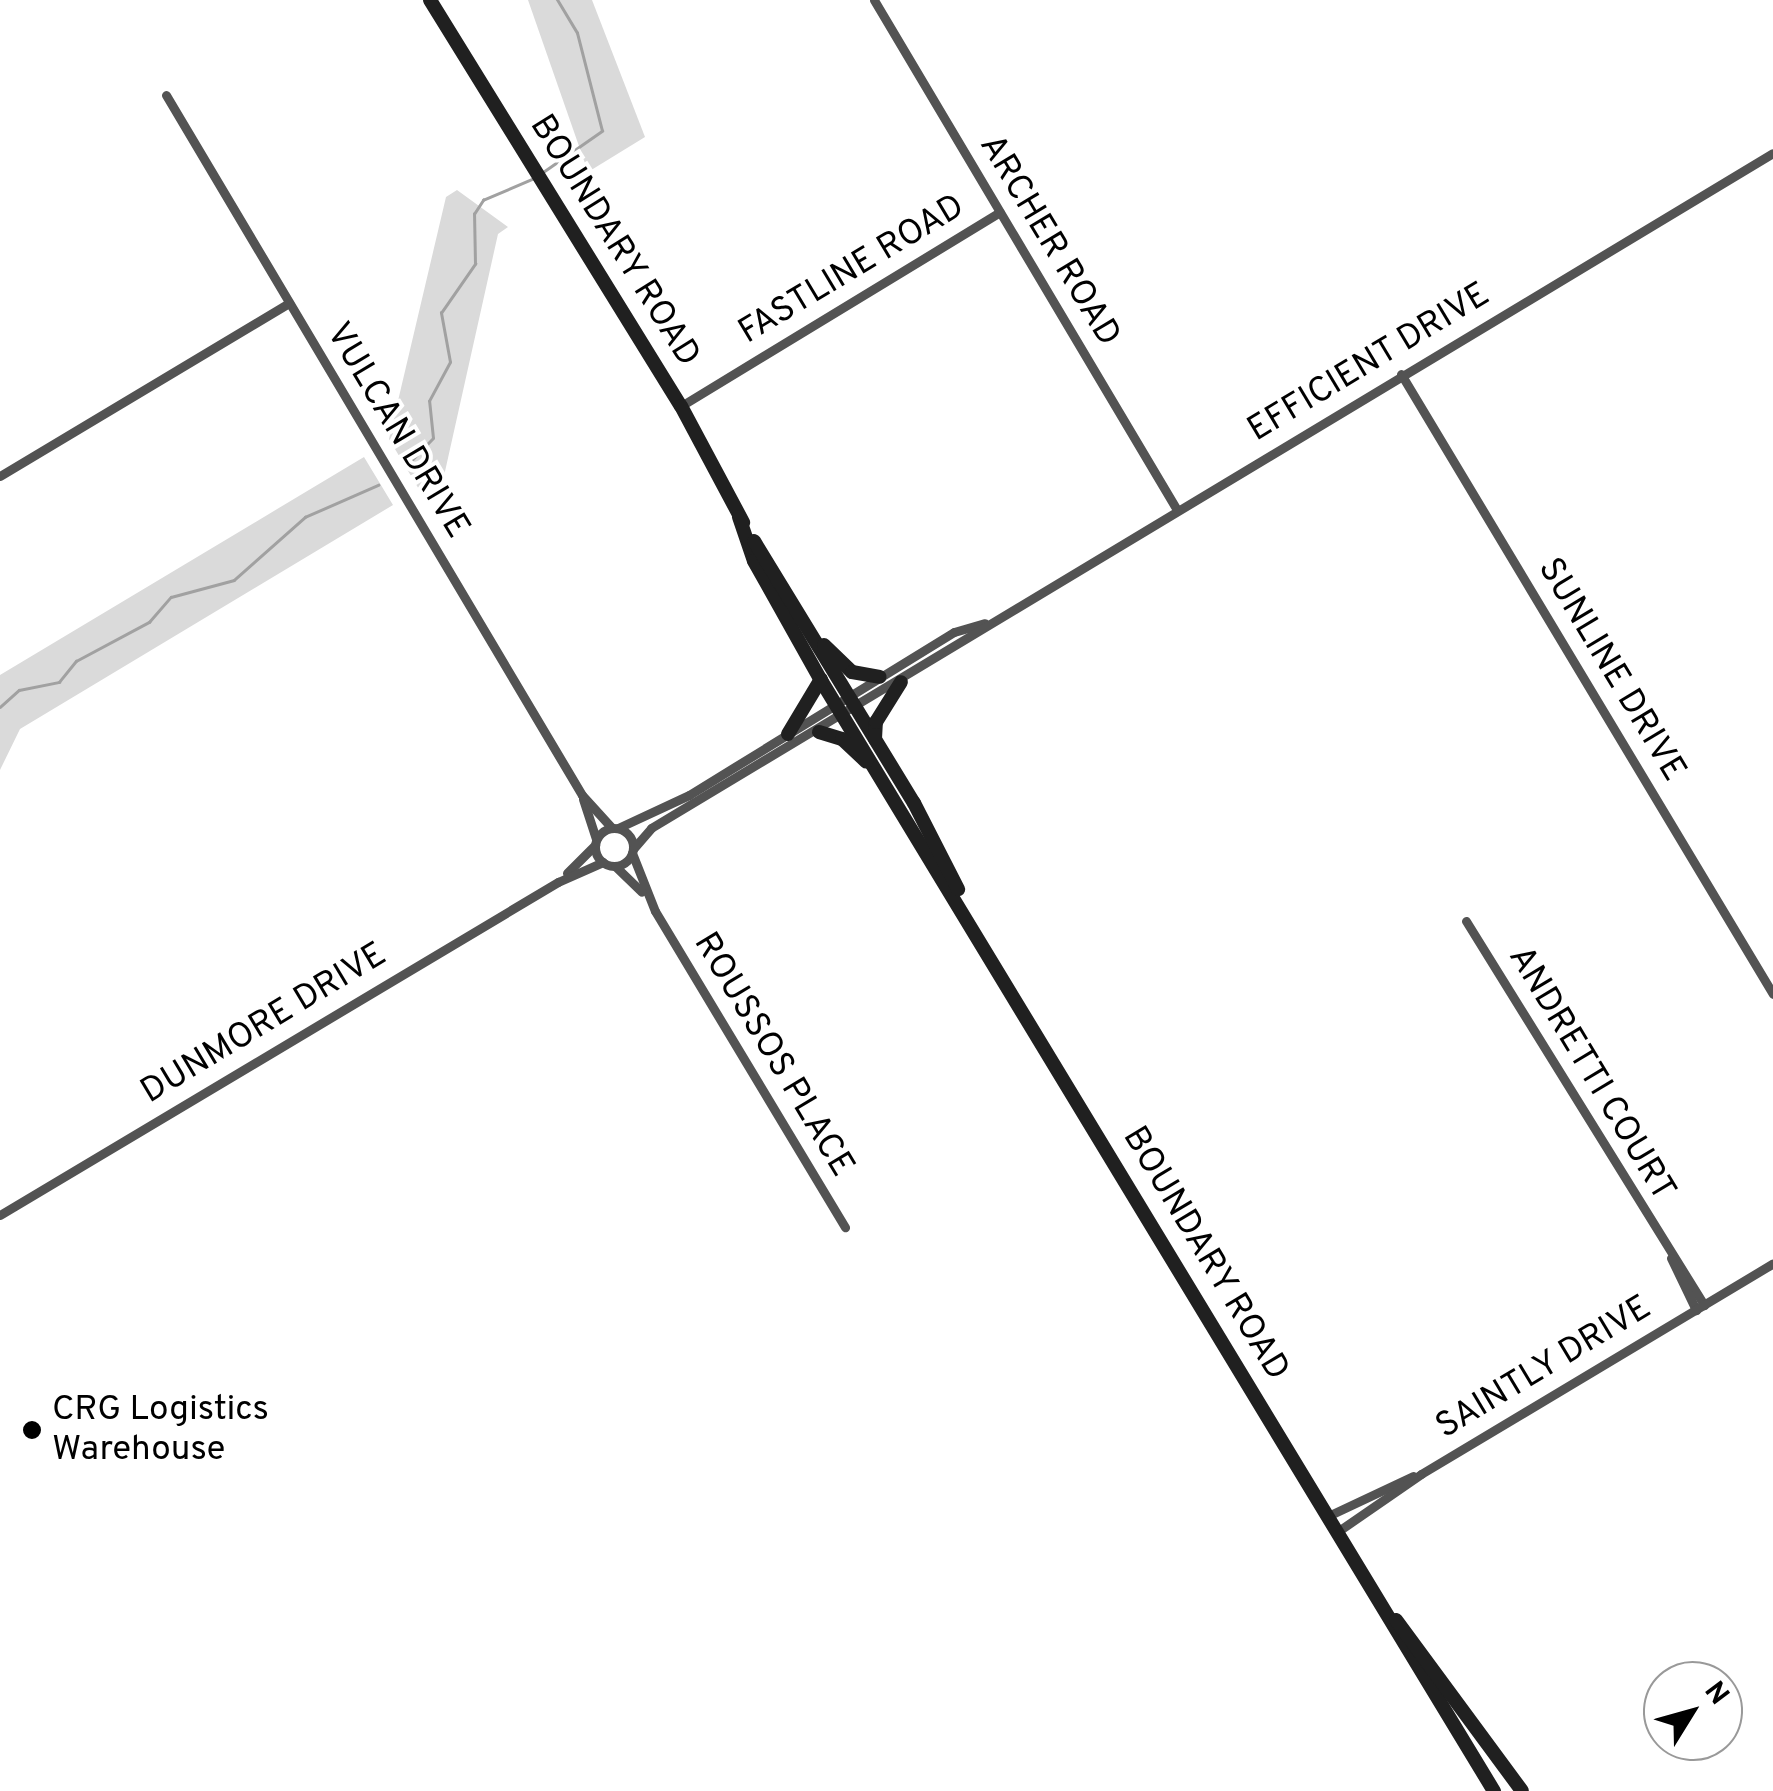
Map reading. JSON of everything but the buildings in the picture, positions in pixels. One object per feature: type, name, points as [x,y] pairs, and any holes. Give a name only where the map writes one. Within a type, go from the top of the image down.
[{"type":"main road","name":"BOUNDARY ROAD","points":[[430,0],[681,406],[739,517],[803,622],[883,780],[1494,1791]]},
{"type":"main road","name":"BOUNDARY ROAD","points":[[739,517],[754,560],[821,680],[875,740],[978,934]]},
{"type":"main road","points":[[803,622],[852,672],[880,677]]},
{"type":"main road","points":[[788,734],[821,680]]},
{"type":"main road","points":[[875,740],[876,722],[901,682]]},
{"type":"main road","points":[[819,732],[854,749],[883,780]]},
{"type":"main road","name":"BOUNDARY ROAD","points":[[1382,1605],[1446,1681],[1522,1791]]},
{"type":"main road","points":[[1444,1708],[1439,1685],[1446,1681]]},
{"type":"street","name":"ARCHER ROAD","points":[[874,0],[1177,510]]},
{"type":"street","name":"VULCAN DRIVE","points":[[166,95],[582,794],[615,828]]},
{"type":"street","name":"EFFICIENT DRIVE","points":[[846,706],[901,682],[994,620],[1773,153]]},
{"type":"street","name":"FASTLINE ROAD","points":[[681,406],[1000,212]]},
{"type":"street","points":[[0,476],[288,303]]},
{"type":"street","name":"SUNLINE DRIVE","points":[[1401,374],[1773,994]]},
{"type":"street","name":"EFFICIENT DRIVE","points":[[846,706],[880,677],[954,632],[994,620]]},
{"type":"street","points":[[602,862],[615,866],[651,828],[819,732],[846,706]]},
{"type":"street","points":[[615,828],[656,814],[788,734],[846,706]]},
{"type":"street","name":"VULCAN DRIVE","points":[[582,794],[602,862]]},
{"type":"street","name":"ROUSSOS PLACE","points":[[615,828],[633,851],[654,911]]},
{"type":"street","name":"DUNMORE DRIVE","points":[[558,882],[615,828]]},
{"type":"street","name":"DUNMORE DRIVE","points":[[0,1215],[558,882],[602,862]]},
{"type":"street","name":"ROUSSOS PLACE","points":[[615,866],[654,911],[845,1226]]},
{"type":"street","name":"ANDRETTI COURT","points":[[1466,921],[1670,1255]]},
{"type":"street","name":"SAINTLY DRIVE","points":[[1670,1255],[1700,1307]]},
{"type":"street","name":"SAINTLY DRIVE","points":[[1337,1532],[1421,1474],[1773,1264]]},
{"type":"street","name":"SAINTLY DRIVE","points":[[1328,1516],[1421,1474]]},
{"type":"shaded area","points":[[528,0],[592,0],[645,137],[588,172]]},
{"type":"shaded area","points":[[457,190],[508,227],[498,234],[444,476],[420,491],[389,439],[446,197]]},
{"type":"shaded area","points":[[364,457],[393,505],[20,729],[0,770],[0,675]]},
{"type":"waterway","points":[[543,172],[602,131],[577,33],[557,0]]},
{"type":"waterway","points":[[407,465],[433,438],[429,401],[450,362],[441,313],[475,264],[474,214],[483,200],[532,179]]},
{"type":"waterway","points":[[0,707],[19,690],[59,682],[76,661],[149,622],[171,597],[234,580],[305,517],[378,485]]},
{"type":"place","name":"CRG Logistics Warehouse","points":[[32,1430]]}]
